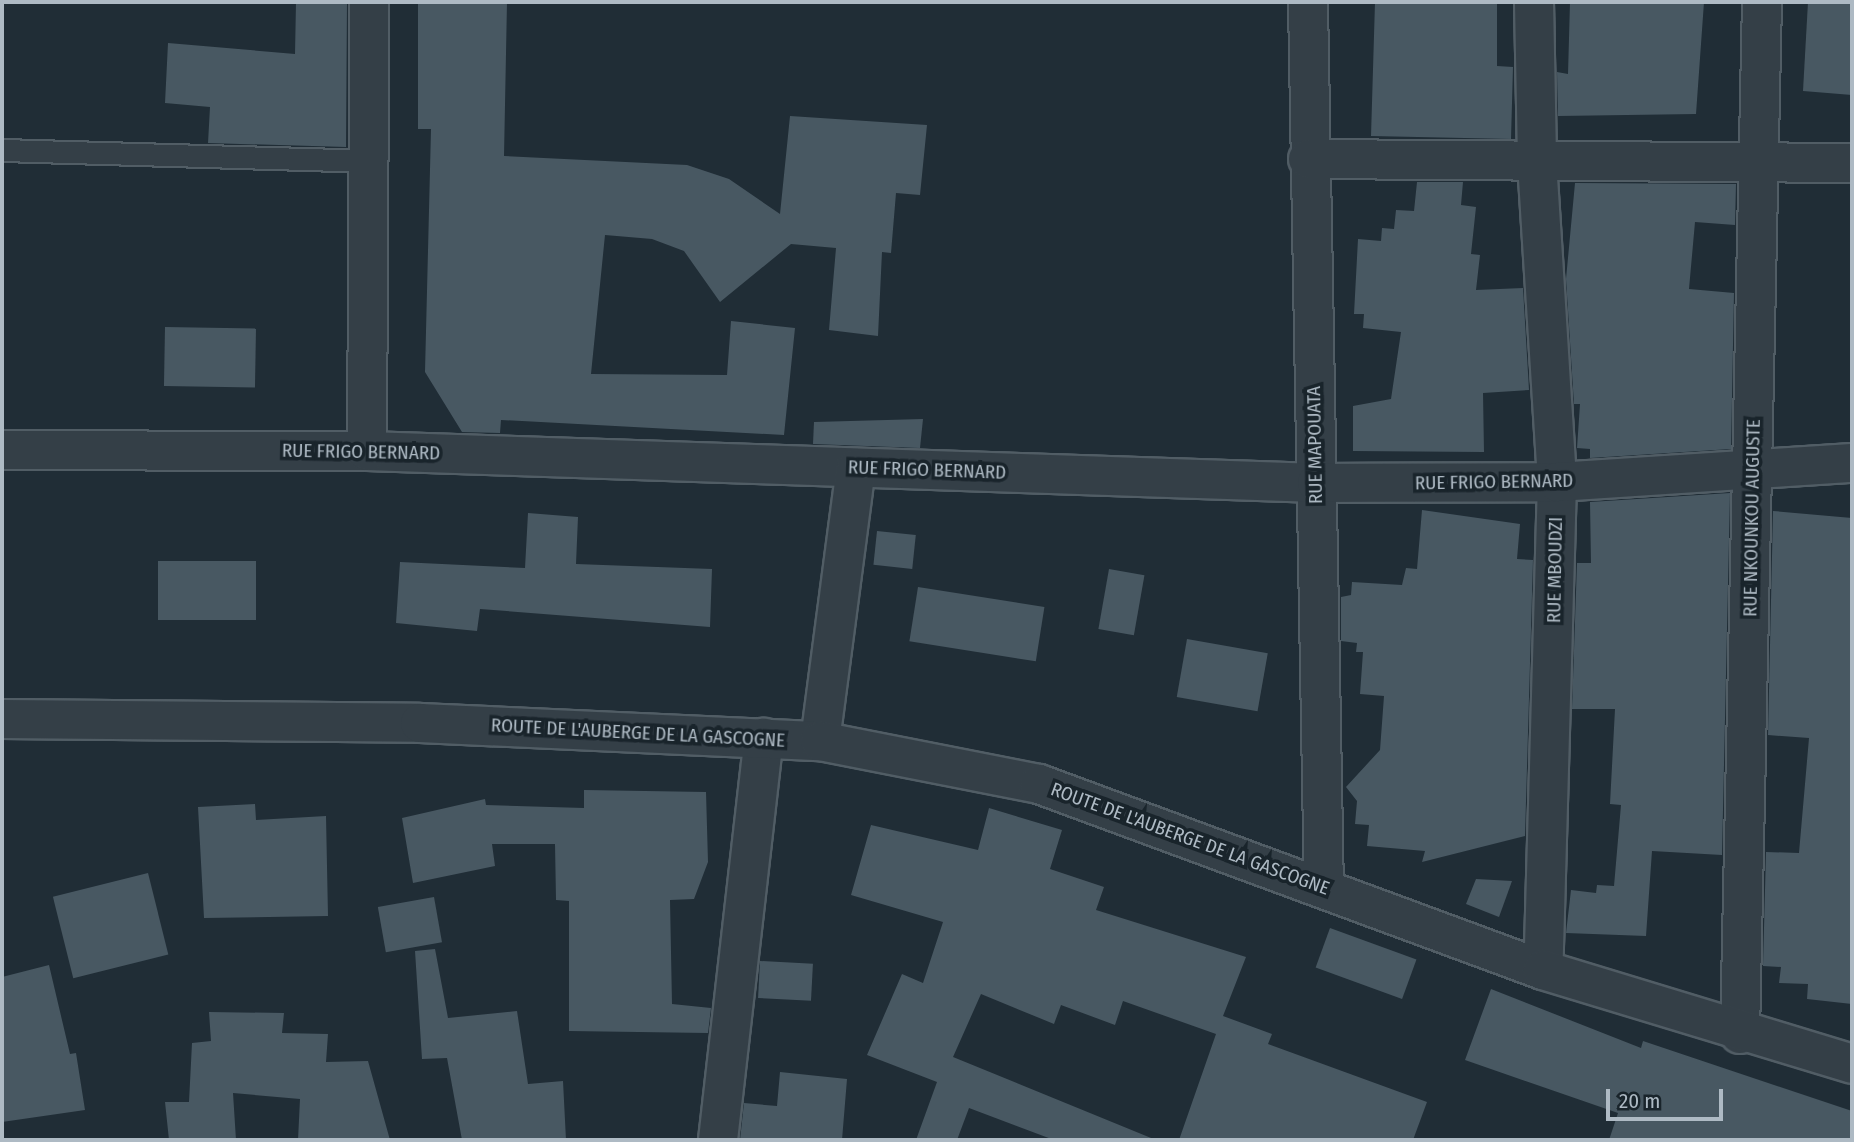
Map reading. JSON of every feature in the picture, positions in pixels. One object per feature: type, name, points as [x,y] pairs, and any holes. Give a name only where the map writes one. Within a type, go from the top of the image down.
[{"type":"street","points":[[367,451],[369,2]]},
{"type":"street","name":"RUE MAPOUATA","points":[[1308,2],[1308,159],[1324,888]]},
{"type":"street","name":"RUE MBOUDZI","points":[[1534,2],[1537,162],[1557,482],[1543,970]]},
{"type":"street","name":"RUE NKOUNKOU AUGUSTE","points":[[1740,1034],[1762,162],[1762,2]]},
{"type":"street","points":[[1308,159],[1852,163]]},
{"type":"street","name":"RUE FRIGO BERNARD","points":[[2,450],[367,451],[1317,483],[1557,482],[1852,463]]},
{"type":"street","points":[[820,741],[856,468]]},
{"type":"street","name":"ROUTE DE L'AUBERGE DE LA GASCOGNE","points":[[2,719],[420,723],[820,741],[1039,784],[1543,970],[1740,1034],[1852,1064]]},
{"type":"street","points":[[718,1140],[764,738]]},
{"type":"lane","points":[[2,150],[367,161]]},
{"type":"building","points":[[296,2],[347,2],[346,147],[208,143],[210,107],[165,103],[168,43],[295,54]]},
{"type":"building","points":[[418,2],[507,2],[504,156],[687,165],[729,179],[780,214],[790,116],[927,125],[920,195],[896,193],[891,253],[882,252],[878,336],[829,330],[836,248],[791,244],[720,302],[684,251],[652,239],[605,235],[591,374],[727,375],[731,321],[795,328],[784,435],[501,420],[500,433],[462,432],[425,372],[431,129],[418,129]]},
{"type":"building","points":[[1375,2],[1497,2],[1497,66],[1513,67],[1511,139],[1371,136]]},
{"type":"building","points":[[1570,2],[1704,2],[1696,114],[1558,116],[1557,72],[1568,74]]},
{"type":"building","points":[[1808,2],[1852,2],[1852,95],[1803,91]]},
{"type":"building","points":[[1417,182],[1463,182],[1461,205],[1476,207],[1471,254],[1480,255],[1476,290],[1523,288],[1529,390],[1483,393],[1484,452],[1353,451],[1353,406],[1391,399],[1401,332],[1363,328],[1364,314],[1354,314],[1358,239],[1381,241],[1382,228],[1394,229],[1396,210],[1414,211]]},
{"type":"building","points":[[1575,183],[1736,184],[1735,225],[1695,222],[1689,289],[1734,293],[1731,449],[1590,458],[1590,449],[1577,448],[1580,404],[1574,404],[1566,279]]},
{"type":"building","points":[[165,327],[256,329],[255,388],[164,386]]},
{"type":"building","points":[[923,419],[920,448],[813,444],[814,422]]},
{"type":"building","points":[[1730,493],[1722,855],[1652,851],[1646,936],[1566,933],[1571,890],[1596,893],[1597,885],[1614,886],[1621,805],[1610,804],[1615,709],[1572,709],[1577,563],[1591,563],[1590,502]]},
{"type":"building","points":[[1422,510],[1520,524],[1517,559],[1533,560],[1525,836],[1422,862],[1425,851],[1367,846],[1369,825],[1355,824],[1357,801],[1346,787],[1380,750],[1384,696],[1360,694],[1363,652],[1356,652],[1357,643],[1341,641],[1341,597],[1351,595],[1352,582],[1402,585],[1406,568],[1417,569]]},
{"type":"building","points":[[1773,511],[1852,518],[1852,1004],[1807,999],[1808,984],[1779,983],[1781,967],[1763,966],[1766,852],[1799,853],[1809,738],[1768,735]]},
{"type":"building","points":[[528,513],[578,517],[576,564],[712,569],[710,627],[480,609],[477,631],[396,623],[400,562],[525,568]]},
{"type":"building","points":[[877,531],[916,535],[912,569],[873,565]]},
{"type":"building","points":[[158,561],[256,561],[256,620],[158,620]]},
{"type":"building","points":[[1109,569],[1144,575],[1134,635],[1098,629]]},
{"type":"building","points":[[918,587],[1044,607],[1036,661],[909,641]]},
{"type":"building","points":[[1187,639],[1268,653],[1258,711],[1177,697]]},
{"type":"building","points":[[584,790],[706,792],[708,862],[694,899],[670,900],[672,1004],[711,1008],[708,1033],[569,1031],[569,901],[556,900],[555,844],[492,844],[495,866],[413,883],[402,818],[485,799],[486,805],[584,808]]},
{"type":"building","points":[[255,804],[256,820],[326,816],[328,916],[204,918],[198,807]]},
{"type":"building","points":[[989,808],[1062,830],[1050,869],[1104,887],[1096,910],[1246,957],[1223,1016],[1272,1034],[1268,1044],[1427,1102],[1413,1140],[1179,1140],[1216,1034],[1123,1001],[1115,1025],[1061,1005],[1054,1024],[981,994],[953,1057],[1156,1140],[1054,1140],[969,1108],[957,1140],[916,1140],[937,1082],[867,1055],[902,974],[923,983],[943,922],[851,895],[871,825],[978,850]]},
{"type":"building","points":[[148,873],[168,955],[73,978],[53,897]]},
{"type":"building","points":[[1476,879],[1512,881],[1499,917],[1466,904]]},
{"type":"building","points":[[434,897],[442,942],[386,952],[378,907]]},
{"type":"building","points":[[1330,928],[1416,959],[1402,999],[1316,967]]},
{"type":"building","points":[[435,949],[448,1018],[517,1011],[528,1084],[563,1081],[566,1140],[462,1140],[447,1058],[422,1059],[415,951]]},
{"type":"building","points":[[760,961],[813,964],[811,1001],[758,998]]},
{"type":"building","points":[[49,965],[70,1054],[76,1053],[85,1110],[2,1122],[2,977]]},
{"type":"building","points":[[1491,989],[1641,1048],[1643,1041],[1852,1111],[1852,1140],[1609,1140],[1618,1113],[1465,1060]]},
{"type":"building","points":[[209,1012],[284,1013],[282,1033],[328,1034],[326,1062],[368,1061],[390,1140],[298,1140],[300,1099],[233,1093],[236,1140],[169,1140],[165,1102],[189,1102],[192,1043],[211,1041]]},
{"type":"building","points":[[780,1072],[847,1079],[842,1140],[740,1140],[744,1103],[777,1106]]}]
